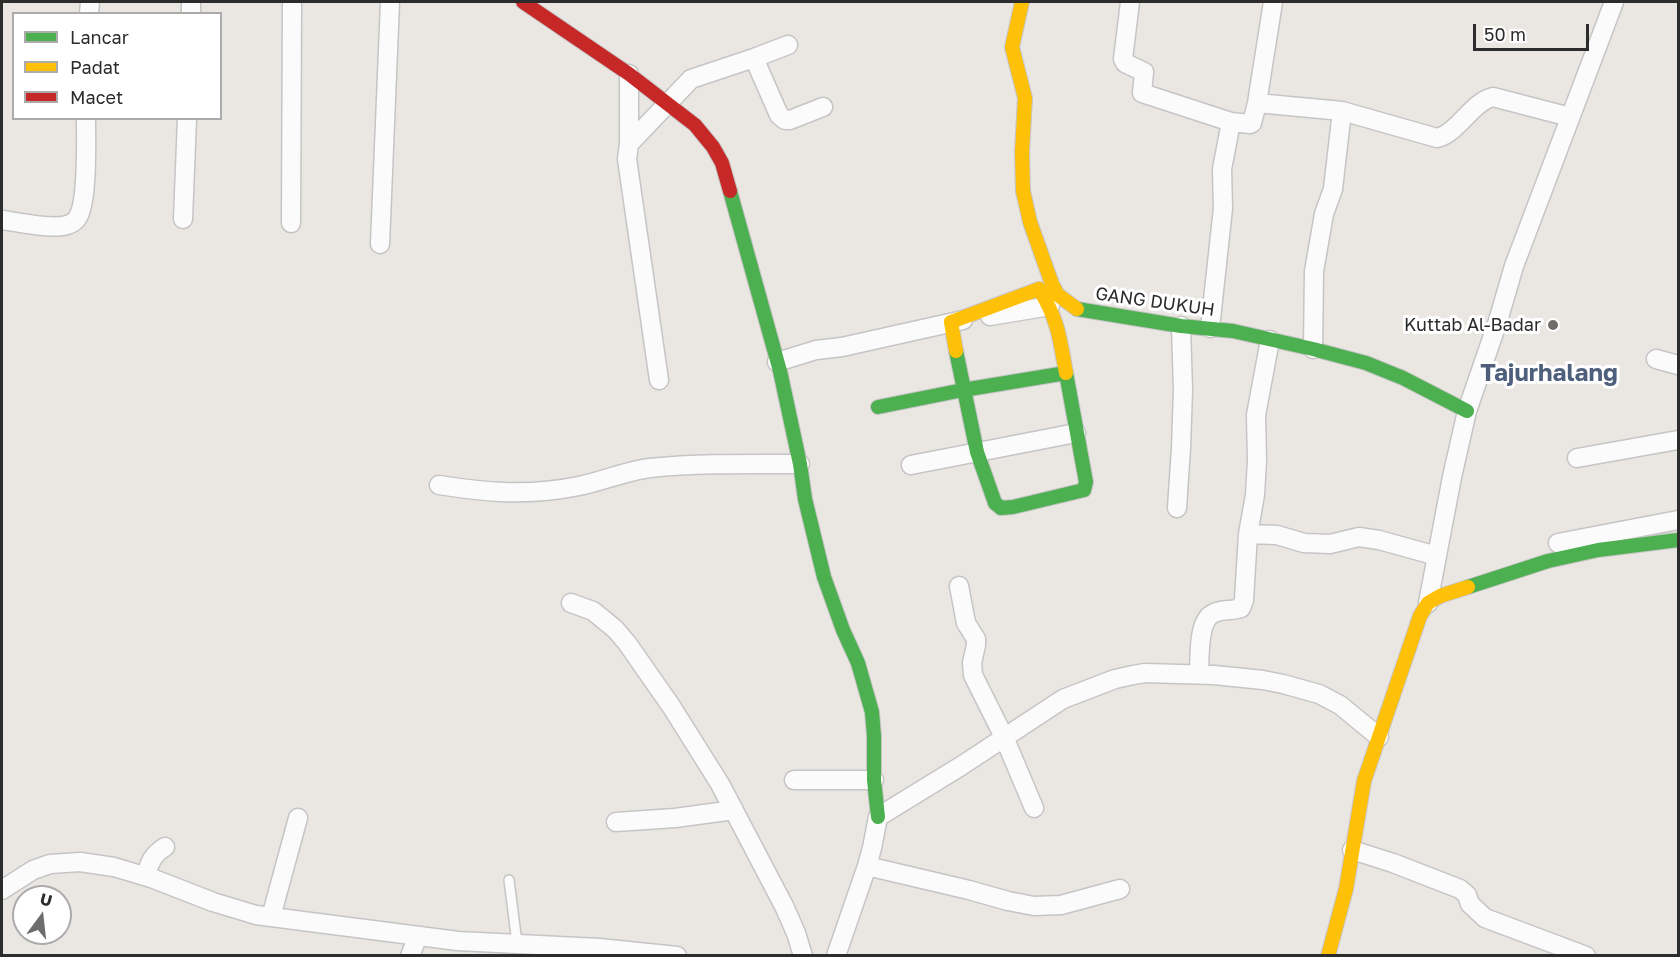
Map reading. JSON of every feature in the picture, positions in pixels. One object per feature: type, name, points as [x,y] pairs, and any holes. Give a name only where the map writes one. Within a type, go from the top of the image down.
[{"type":"street","points":[[291,223],[292,2]]},
{"type":"street","points":[[380,244],[390,2]]},
{"type":"street","points":[[523,2],[628,74],[695,125],[713,147],[722,163],[779,366],[807,508],[824,577],[843,630],[858,663],[872,712],[874,780],[878,817],[873,848],[836,956]]},
{"type":"street","name":"GANG DUKUH","points":[[1022,2],[1012,47],[1025,98],[1022,152],[1023,190],[1030,222],[1058,295],[1074,308],[1086,311],[1181,326],[1233,331],[1313,349],[1389,371],[1467,411]]},
{"type":"street","points":[[1130,2],[1123,59],[1125,63],[1145,74],[1142,93],[1231,122],[1250,124],[1257,103],[1273,2]]},
{"type":"street","points":[[1328,956],[1346,889],[1364,781],[1420,616],[1428,603],[1467,411],[1514,266],[1614,2]]},
{"type":"street","points":[[629,144],[691,79],[788,45]]},
{"type":"street","points":[[754,58],[779,115],[784,120],[790,120],[823,107]]},
{"type":"street","points":[[628,74],[629,144],[627,159],[659,380]]},
{"type":"street","points":[[1257,103],[1342,111],[1437,138],[1446,134],[1483,101],[1493,97],[1570,117]]},
{"type":"street","points":[[1313,349],[1314,271],[1324,214],[1333,189],[1342,111]]},
{"type":"street","points":[[2,220],[57,227],[69,225],[75,221],[82,208],[86,120]]},
{"type":"street","points":[[183,219],[187,120]]},
{"type":"street","points":[[1210,328],[1223,208],[1222,169],[1231,122]]},
{"type":"street","points":[[779,366],[816,350],[842,347],[951,322],[1050,306],[1059,330],[1086,482],[1084,490],[1013,507],[1001,508],[995,502],[977,452],[951,322]]},
{"type":"street","points":[[1177,508],[1184,390],[1181,326]]},
{"type":"street","points":[[1199,674],[1202,629],[1206,619],[1215,612],[1239,609],[1243,604],[1248,534],[1256,495],[1256,416],[1270,340]]},
{"type":"street","points":[[1656,359],[1678,365]]},
{"type":"street","points":[[878,407],[1066,373]]},
{"type":"street","points":[[912,465],[1076,433]]},
{"type":"street","points":[[1577,458],[1678,440]]},
{"type":"street","points":[[439,486],[493,493],[537,493],[579,486],[647,468],[699,464],[800,464]]},
{"type":"street","points":[[1428,603],[1440,596],[1548,561],[1595,543],[1678,520]]},
{"type":"street","points":[[1248,534],[1277,535],[1304,543],[1330,544],[1359,537],[1379,540],[1437,556]]},
{"type":"street","points":[[1558,543],[1678,540]]},
{"type":"street","points":[[959,586],[966,623],[976,639],[972,663],[973,675],[1004,737],[1034,808]]},
{"type":"street","points":[[571,603],[593,611],[603,618],[627,643],[677,715],[734,810],[788,915],[803,956]]},
{"type":"street","points":[[878,817],[1063,699],[1115,679],[1145,673],[1199,674],[1263,680],[1319,694],[1340,705],[1379,737]]},
{"type":"street","points":[[794,780],[874,780]]},
{"type":"street","points":[[616,822],[675,818],[734,810]]},
{"type":"street","points":[[271,917],[298,818]]},
{"type":"street","points":[[146,876],[152,859],[158,851],[165,847]]},
{"type":"street","points":[[1352,850],[1393,862],[1460,889],[1467,895],[1470,904],[1485,918],[1586,956]]},
{"type":"street","points":[[2,890],[33,870],[50,864],[80,862],[114,867],[146,876],[235,910],[271,917],[458,941],[599,948],[634,954],[677,956]]},
{"type":"street","points":[[867,866],[1034,906],[1062,905],[1120,889]]},
{"type":"street","points":[[410,956],[418,936]]},
{"type":"lane","points":[[509,880],[518,943]]},
{"type":"traffic: fast","points":[[730,191],[780,371],[800,464],[805,499],[824,577],[843,630],[858,663],[872,712],[874,780],[878,817]]},
{"type":"traffic: fast","points":[[1077,309],[1181,326],[1233,331],[1313,349],[1366,363],[1403,378],[1467,411]]},
{"type":"traffic: fast","points":[[878,407],[963,390],[1066,373],[1086,482],[1084,490],[1013,507],[1001,508],[995,503],[977,452],[956,351]]},
{"type":"traffic: fast","points":[[1468,587],[1548,561],[1598,550],[1678,540]]},
{"type":"traffic: slow","points":[[1022,2],[1012,47],[1025,98],[1022,152],[1023,191],[1030,222],[1052,284],[1058,295],[1077,309]]},
{"type":"traffic: slow","points":[[956,351],[951,322],[1039,289],[1054,320],[1066,373]]},
{"type":"traffic: slow","points":[[1328,956],[1346,889],[1364,781],[1420,616],[1428,603],[1440,596],[1468,587]]},
{"type":"traffic: jam","points":[[523,2],[629,74],[695,125],[713,147],[722,163],[730,191]]},
{"type":"place","name":"Kuttab Al-Badar","points":[[1553,325]]},
{"type":"district","name":"Tajurhalang","points":[[1549,373]]}]
